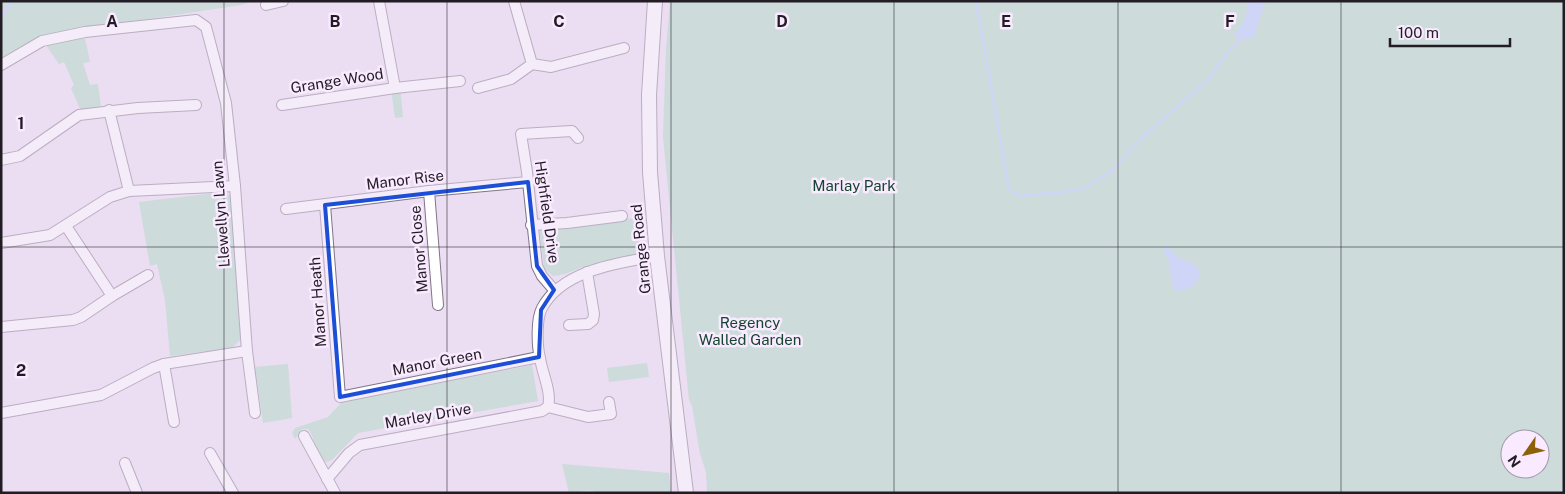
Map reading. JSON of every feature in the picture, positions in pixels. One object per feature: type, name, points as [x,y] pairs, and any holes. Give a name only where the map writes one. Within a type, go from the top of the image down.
[{"type":"main road","name":"Grange Road","points":[[655,1],[649,95],[650,172],[657,256],[686,493]]},
{"type":"street","points":[[266,5],[283,1]]},
{"type":"street","name":"Grange Wood","points":[[379,1],[395,88]]},
{"type":"street","points":[[514,1],[532,64]]},
{"type":"street","name":"Llewellyn Lawn","points":[[1,65],[42,41],[86,32],[196,20],[206,27],[226,103],[235,186],[247,351],[255,413]]},
{"type":"street","points":[[478,88],[511,79],[532,64],[551,67],[624,48]]},
{"type":"street","name":"Grange Wood","points":[[282,105],[395,88],[460,81]]},
{"type":"street","points":[[1,160],[20,156],[79,115],[109,110],[196,105]]},
{"type":"street","points":[[109,110],[128,191]]},
{"type":"street","name":"Highfield Drive","points":[[554,290],[542,276],[537,266],[521,134],[572,131],[578,138]]},
{"type":"street","name":"Manor Rise","points":[[286,209],[429,191],[528,182]]},
{"type":"street","points":[[1,243],[50,235],[110,197],[128,191],[235,186]]},
{"type":"street","name":"Manor Close","points":[[429,191],[438,305]]},
{"type":"street","name":"Manor Heath","points":[[325,205],[340,397]]},
{"type":"street","points":[[531,225],[567,223],[622,216]]},
{"type":"street","points":[[66,226],[112,296]]},
{"type":"street","points":[[609,402],[611,414],[588,417],[548,407],[549,397],[540,357],[538,334],[540,310],[554,290],[587,272],[657,256]]},
{"type":"street","points":[[569,325],[588,324],[593,320],[594,314],[587,272]]},
{"type":"street","points":[[1,327],[72,320],[81,317],[148,275]]},
{"type":"street","points":[[1,414],[101,395],[164,364],[247,351]]},
{"type":"street","name":"Manor Green","points":[[340,397],[540,357]]},
{"type":"street","points":[[164,364],[174,422]]},
{"type":"street","name":"Marley Drive","points":[[327,479],[348,453],[360,444],[542,411],[548,407]]},
{"type":"street","points":[[304,436],[335,493]]},
{"type":"street","points":[[210,453],[233,493]]},
{"type":"street","points":[[125,463],[133,492]]},
{"type":"highlighted area","points":[[528,182],[537,266],[554,290],[541,310],[539,357],[340,397],[325,205]]},
{"type":"green space","points":[[1,1],[253,1],[241,5],[43,35],[1,59]]},
{"type":"green space","name":"Marlay Park","points":[[670,1],[1564,1],[1564,493],[707,493],[706,472],[700,454],[692,406],[689,400],[663,137],[666,49]]},
{"type":"green space","points":[[85,38],[90,62],[83,63],[90,85],[98,84],[101,107],[81,111],[71,88],[74,85],[64,62],[59,64],[46,45],[51,42]]},
{"type":"green space","points":[[400,87],[403,117],[395,118],[391,88]]},
{"type":"green space","points":[[224,192],[233,197],[241,339],[232,348],[170,356],[165,300],[157,264],[150,266],[139,202]]},
{"type":"green space","points":[[638,218],[642,250],[637,254],[553,276],[544,268],[539,227]]},
{"type":"green space","points":[[647,363],[649,377],[609,382],[607,368]]},
{"type":"green space","points":[[288,364],[292,418],[263,423],[255,367]]},
{"type":"green space","points":[[532,365],[538,401],[358,433],[332,460],[326,462],[319,454],[308,429],[302,429],[295,439],[292,433],[295,428],[328,417],[342,402]]},
{"type":"green space","points":[[562,464],[669,473],[671,493],[596,493],[588,490],[569,493]]},
{"type":"water","points":[[1248,1],[1265,1],[1254,38],[1240,40],[1234,34],[1244,19]]},
{"type":"water","points":[[1168,247],[1177,256],[1195,265],[1199,272],[1195,284],[1178,292],[1173,289],[1169,262],[1163,250]]},
{"type":"waterway","points":[[1,19],[12,1]]},
{"type":"waterway","points":[[976,1],[1009,189],[1020,196],[1081,190],[1109,173],[1146,134],[1209,79],[1223,58],[1240,40]]},
{"type":"park label","name":"Regency Walled Garden","points":[[750,332]]}]
